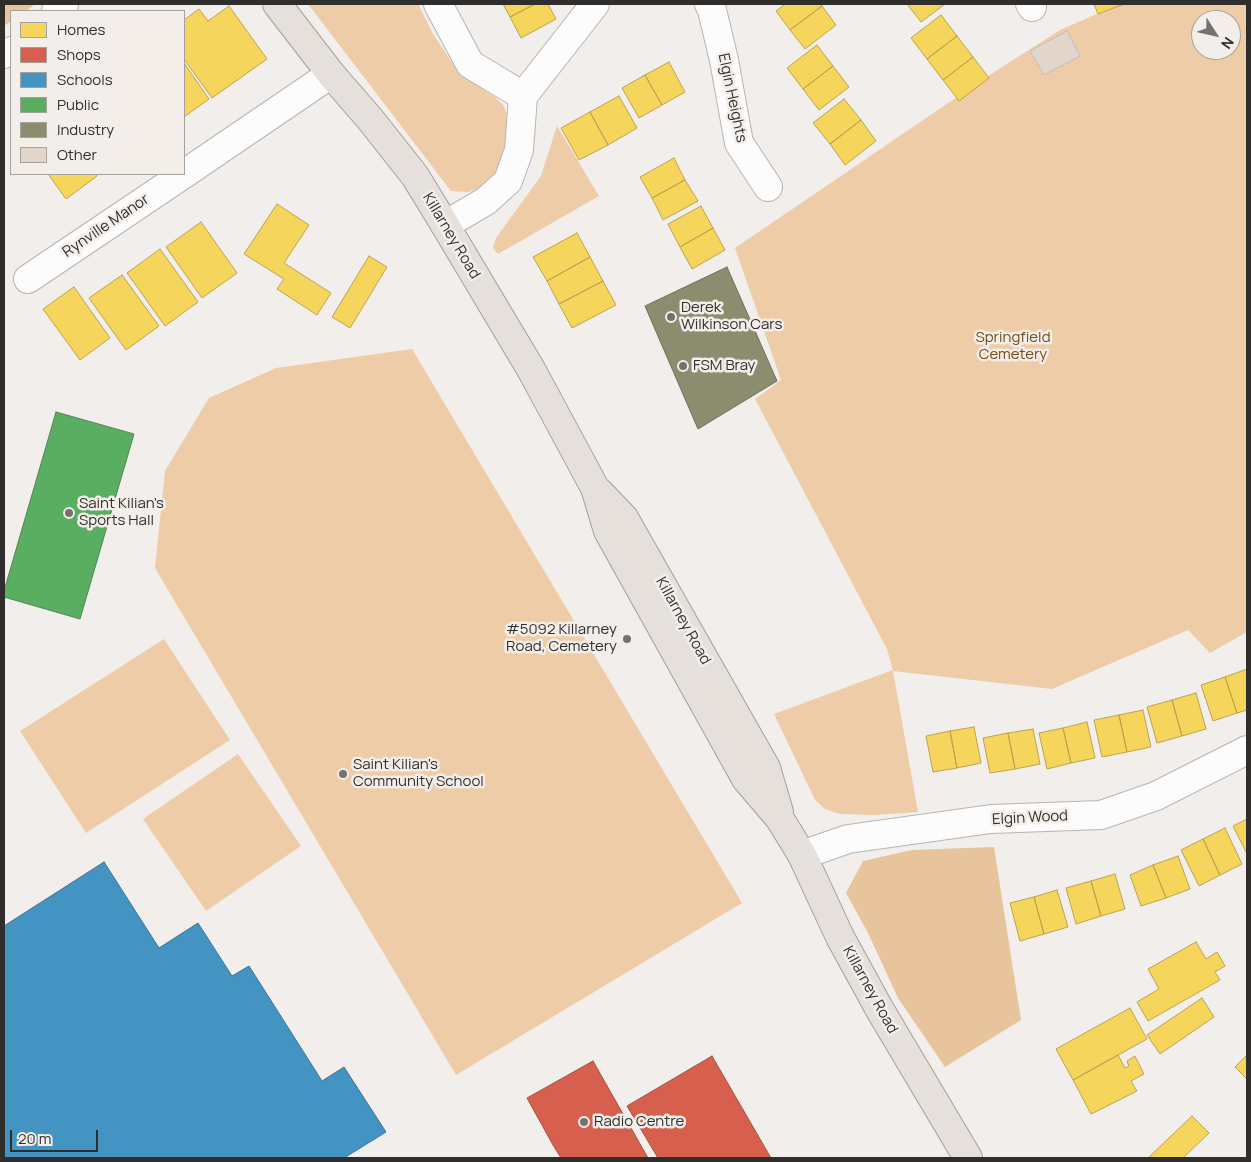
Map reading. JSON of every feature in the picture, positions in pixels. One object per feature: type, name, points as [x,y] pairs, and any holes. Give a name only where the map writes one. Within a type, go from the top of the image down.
[{"type":"main road","name":"Killarney Road","points":[[277,4],[415,176],[445,225],[532,371],[595,488],[608,531],[746,779],[780,818],[802,855],[840,937],[880,1010],[968,1158]]},
{"type":"street","points":[[438,4],[470,64],[523,96]]},
{"type":"street","points":[[445,225],[486,201],[508,181],[519,150],[523,96],[595,4]]},
{"type":"street","name":"Elgin Heights","points":[[709,4],[724,60],[739,143],[768,187]]},
{"type":"street","name":"Rynville Manor","points":[[185,173],[332,74]]},
{"type":"street","name":"Rynville Manor","points":[[28,279],[183,175]]},
{"type":"street","name":"Elgin Wood","points":[[802,855],[848,839],[991,819],[1101,815],[1156,796],[1247,750]]},
{"type":"green space","points":[[308,4],[418,4],[433,34],[457,70],[503,105],[510,121],[511,160],[488,184],[469,192],[451,191]]},
{"type":"green space","name":"Springfield Cemetery","points":[[1120,4],[1247,4],[1247,632],[1210,653],[1188,630],[1052,689],[893,671],[918,812],[874,815],[840,814],[825,809],[815,800],[774,714],[893,670],[887,649],[755,399],[781,380],[735,248],[985,78],[1060,30]]},
{"type":"green space","points":[[557,126],[599,196],[498,254],[493,248],[496,238],[541,176]]},
{"type":"green space","points":[[412,349],[742,903],[456,1075],[155,568],[165,471],[209,398],[276,368]]},
{"type":"green space","points":[[164,639],[230,740],[86,833],[20,731]]},
{"type":"green space","points":[[238,754],[301,846],[206,911],[143,819]]},
{"type":"shaded area","points":[[4,4],[35,4],[27,10],[10,10],[10,22],[4,26]]},
{"type":"shaded area","points":[[994,847],[1021,1020],[945,1067],[898,998],[868,933],[846,893],[863,861],[912,850]]},
{"type":"building: Homes","points":[[503,4],[535,4],[510,17]]},
{"type":"building: Homes","points":[[535,4],[548,4],[556,19],[521,38],[510,17]]},
{"type":"building: Homes","points":[[785,4],[820,4],[822,6],[790,30],[776,11]]},
{"type":"building: Homes","points":[[907,4],[945,4],[921,22]]},
{"type":"building: Homes","points":[[1094,4],[1124,4],[1098,14]]},
{"type":"building: Homes","points":[[229,6],[267,59],[212,98],[185,60],[185,19],[199,9],[208,21]]},
{"type":"building: Homes","points":[[822,6],[836,25],[805,49],[790,30]]},
{"type":"building: Homes","points":[[941,15],[957,36],[927,59],[911,38]]},
{"type":"building: Homes","points":[[957,36],[973,57],[943,80],[927,59]]},
{"type":"building: Homes","points":[[817,45],[833,66],[803,89],[787,68]]},
{"type":"building: Homes","points":[[973,57],[989,78],[959,101],[943,80]]},
{"type":"building: Homes","points":[[669,62],[685,92],[662,105],[645,75]]},
{"type":"building: Homes","points":[[185,64],[209,99],[185,116]]},
{"type":"building: Homes","points":[[833,66],[849,87],[819,110],[803,89]]},
{"type":"building: Homes","points":[[645,75],[662,105],[639,118],[622,88]]},
{"type":"building: Homes","points":[[619,96],[637,128],[608,145],[590,112]]},
{"type":"building: Homes","points":[[844,99],[861,120],[830,144],[813,123]]},
{"type":"building: Homes","points":[[590,112],[608,145],[579,160],[561,128]]},
{"type":"building: Homes","points":[[861,120],[876,141],[845,165],[830,144]]},
{"type":"building: Homes","points":[[674,158],[685,180],[652,198],[640,177]]},
{"type":"building: Homes","points":[[49,175],[96,175],[97,176],[66,199]]},
{"type":"building: Homes","points":[[685,180],[698,201],[663,220],[652,198]]},
{"type":"building: Homes","points":[[277,204],[309,225],[284,263],[331,293],[317,315],[277,289],[284,279],[244,254]]},
{"type":"building: Homes","points":[[701,206],[713,228],[680,247],[668,224]]},
{"type":"building: Homes","points":[[201,222],[237,273],[202,298],[166,247]]},
{"type":"building: Homes","points":[[713,228],[725,250],[692,269],[680,247]]},
{"type":"building: Homes","points":[[577,233],[590,257],[547,281],[533,257]]},
{"type":"building: Homes","points":[[160,249],[198,302],[165,326],[127,273]]},
{"type":"building: Homes","points":[[369,256],[387,267],[350,328],[332,317]]},
{"type":"building: Homes","points":[[590,257],[603,281],[559,304],[547,281]]},
{"type":"building: Homes","points":[[122,275],[159,326],[126,350],[89,298]]},
{"type":"building: Homes","points":[[603,281],[616,305],[572,328],[559,304]]},
{"type":"building: Homes","points":[[74,287],[110,338],[80,360],[43,309]]},
{"type":"building: Homes","points":[[1247,669],[1247,710],[1237,713],[1225,677]]},
{"type":"building: Homes","points":[[1225,677],[1237,713],[1213,721],[1201,685]]},
{"type":"building: Homes","points":[[1196,693],[1206,729],[1182,736],[1172,700]]},
{"type":"building: Homes","points":[[1172,700],[1182,736],[1157,743],[1147,707]]},
{"type":"building: Homes","points":[[1143,710],[1151,747],[1127,752],[1119,715]]},
{"type":"building: Homes","points":[[1119,715],[1127,752],[1102,757],[1094,720]]},
{"type":"building: Homes","points":[[1087,722],[1095,758],[1071,763],[1063,728]]},
{"type":"building: Homes","points":[[974,727],[981,763],[957,768],[950,731]]},
{"type":"building: Homes","points":[[1063,728],[1071,763],[1047,769],[1039,733]]},
{"type":"building: Homes","points":[[1033,729],[1040,764],[1015,769],[1008,733]]},
{"type":"building: Homes","points":[[950,731],[957,768],[933,772],[926,736]]},
{"type":"building: Homes","points":[[1008,733],[1015,769],[990,773],[983,738]]},
{"type":"building: Homes","points":[[1247,819],[1247,854],[1233,826]]},
{"type":"building: Homes","points":[[1225,828],[1242,864],[1220,875],[1203,839]]},
{"type":"building: Homes","points":[[1203,839],[1220,875],[1199,886],[1181,850]]},
{"type":"building: Homes","points":[[1178,856],[1190,889],[1166,898],[1153,865]]},
{"type":"building: Homes","points":[[1153,865],[1166,898],[1141,906],[1130,875]]},
{"type":"building: Homes","points":[[1115,874],[1125,909],[1101,916],[1091,881]]},
{"type":"building: Homes","points":[[1091,881],[1101,916],[1076,924],[1066,888]]},
{"type":"building: Homes","points":[[1057,890],[1068,927],[1044,934],[1034,897]]},
{"type":"building: Homes","points":[[1034,897],[1044,934],[1020,941],[1010,903]]},
{"type":"building: Homes","points":[[1196,942],[1206,959],[1217,952],[1225,966],[1215,972],[1220,980],[1148,1021],[1137,1002],[1159,989],[1148,969]]},
{"type":"building: Homes","points":[[1202,998],[1214,1017],[1160,1054],[1147,1035]]},
{"type":"building: Homes","points":[[1130,1008],[1147,1039],[1073,1080],[1056,1049]]},
{"type":"building: Homes","points":[[1118,1055],[1125,1068],[1129,1066],[1127,1061],[1135,1056],[1144,1074],[1131,1081],[1137,1091],[1091,1114],[1073,1080]]},
{"type":"building: Homes","points":[[1247,1055],[1247,1079],[1235,1067]]},
{"type":"building: Homes","points":[[1192,1116],[1209,1133],[1183,1158],[1148,1158]]},
{"type":"building: Shops","points":[[712,1056],[771,1158],[658,1158],[627,1106]]},
{"type":"building: Shops","name":"Radio Centre","points":[[593,1061],[648,1158],[561,1158],[553,1145],[527,1098]]},
{"type":"building: Schools","points":[[104,862],[159,948],[198,923],[232,976],[249,966],[322,1081],[344,1067],[386,1132],[344,1158],[4,1158],[4,926]]},
{"type":"building: Public","name":"Saint Kilian's Sports Hall","points":[[56,412],[134,434],[80,619],[4,597],[4,591]]},
{"type":"building: Industry","points":[[727,267],[777,381],[698,429],[645,306]]},
{"type":"building: Other","points":[[1067,31],[1080,56],[1044,75],[1030,51]]},
{"type":"place","name":"Derek Wilkinson Cars","points":[[671,317]]},
{"type":"place","name":"FSM Bray","points":[[683,366]]},
{"type":"place","name":"Saint Kilian's Sports Hall","points":[[69,513]]},
{"type":"place","name":"#5092 Killarney Road, Cemetery","points":[[627,639]]},
{"type":"place","name":"Saint Kilian's Community School","points":[[343,774]]},
{"type":"place","name":"Radio Centre","points":[[584,1122]]}]
